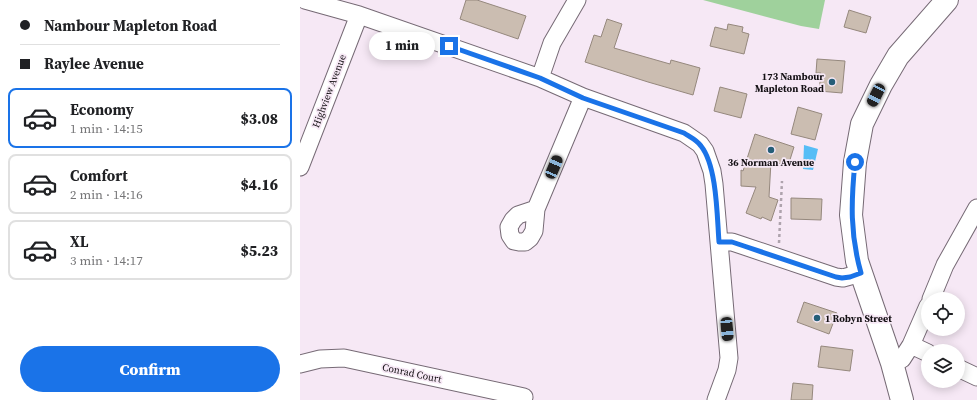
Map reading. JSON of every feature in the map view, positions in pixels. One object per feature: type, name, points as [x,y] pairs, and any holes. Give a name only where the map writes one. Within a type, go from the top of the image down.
[{"type":"main road","points":[[902,400],[892,363],[858,261],[851,215],[855,162],[862,124],[881,84],[898,56],[947,0]]},
{"type":"street","points":[[305,0],[359,15],[540,78],[583,98],[684,133],[700,144],[705,151],[712,171],[729,358],[727,370],[716,400]]},
{"type":"street","points":[[540,78],[552,43],[577,0]]},
{"type":"street","name":"Highview Avenue","points":[[300,167],[359,15]]},
{"type":"street","points":[[536,209],[583,98]]},
{"type":"street","points":[[934,292],[946,265],[977,208]]},
{"type":"street","points":[[719,242],[732,242],[836,277],[850,277],[861,273]]},
{"type":"street","points":[[892,363],[902,359],[912,345],[921,323]]},
{"type":"street","points":[[912,345],[921,350]]},
{"type":"street","name":"Conrad Court","points":[[300,364],[320,359],[344,358],[524,398]]},
{"type":"street","points":[[965,371],[977,377]]},
{"type":"path","points":[[779,257],[782,181]]},
{"type":"green space","points":[[703,0],[825,0],[819,29],[801,26]]},
{"type":"water","points":[[804,145],[818,149],[813,170],[803,169]]},
{"type":"building","points":[[466,0],[477,0],[526,16],[518,39],[460,19]]},
{"type":"building","points":[[849,10],[871,17],[866,33],[844,27]]},
{"type":"building","points":[[607,19],[622,24],[614,48],[670,64],[671,60],[700,68],[693,95],[585,62],[594,35],[601,37]]},
{"type":"building","points":[[728,24],[743,27],[742,32],[749,34],[744,54],[710,46],[715,27],[727,30]]},
{"type":"building","name":"173 Nambour Mapleton Road","points":[[817,59],[845,61],[842,93],[819,91],[821,73],[816,73]]},
{"type":"building","points":[[720,87],[747,94],[741,118],[714,111]]},
{"type":"building","points":[[798,107],[822,114],[815,140],[791,134]]},
{"type":"building","points":[[755,134],[794,147],[788,166],[771,161],[769,197],[778,200],[771,221],[746,213],[756,187],[741,186],[741,170],[743,171]]},
{"type":"building","points":[[791,198],[822,199],[821,220],[791,219]]},
{"type":"building","name":"1 Robyn Street","points":[[804,302],[837,313],[829,334],[797,322]]},
{"type":"building","points":[[821,346],[853,350],[850,371],[818,367]]},
{"type":"building","points":[[793,383],[813,385],[812,400],[791,400]]},
{"type":"place","name":"173 Nambour Mapleton Road","points":[[832,82]]},
{"type":"place","name":"36 Norman Avenue","points":[[771,150]]},
{"type":"place","name":"1 Robyn Street","points":[[817,318]]},
{"type":"route","points":[[449,46],[540,78],[583,98],[684,133],[700,144],[705,151],[712,171],[719,242],[732,242],[842,278],[861,273],[851,215],[855,162]]}]
